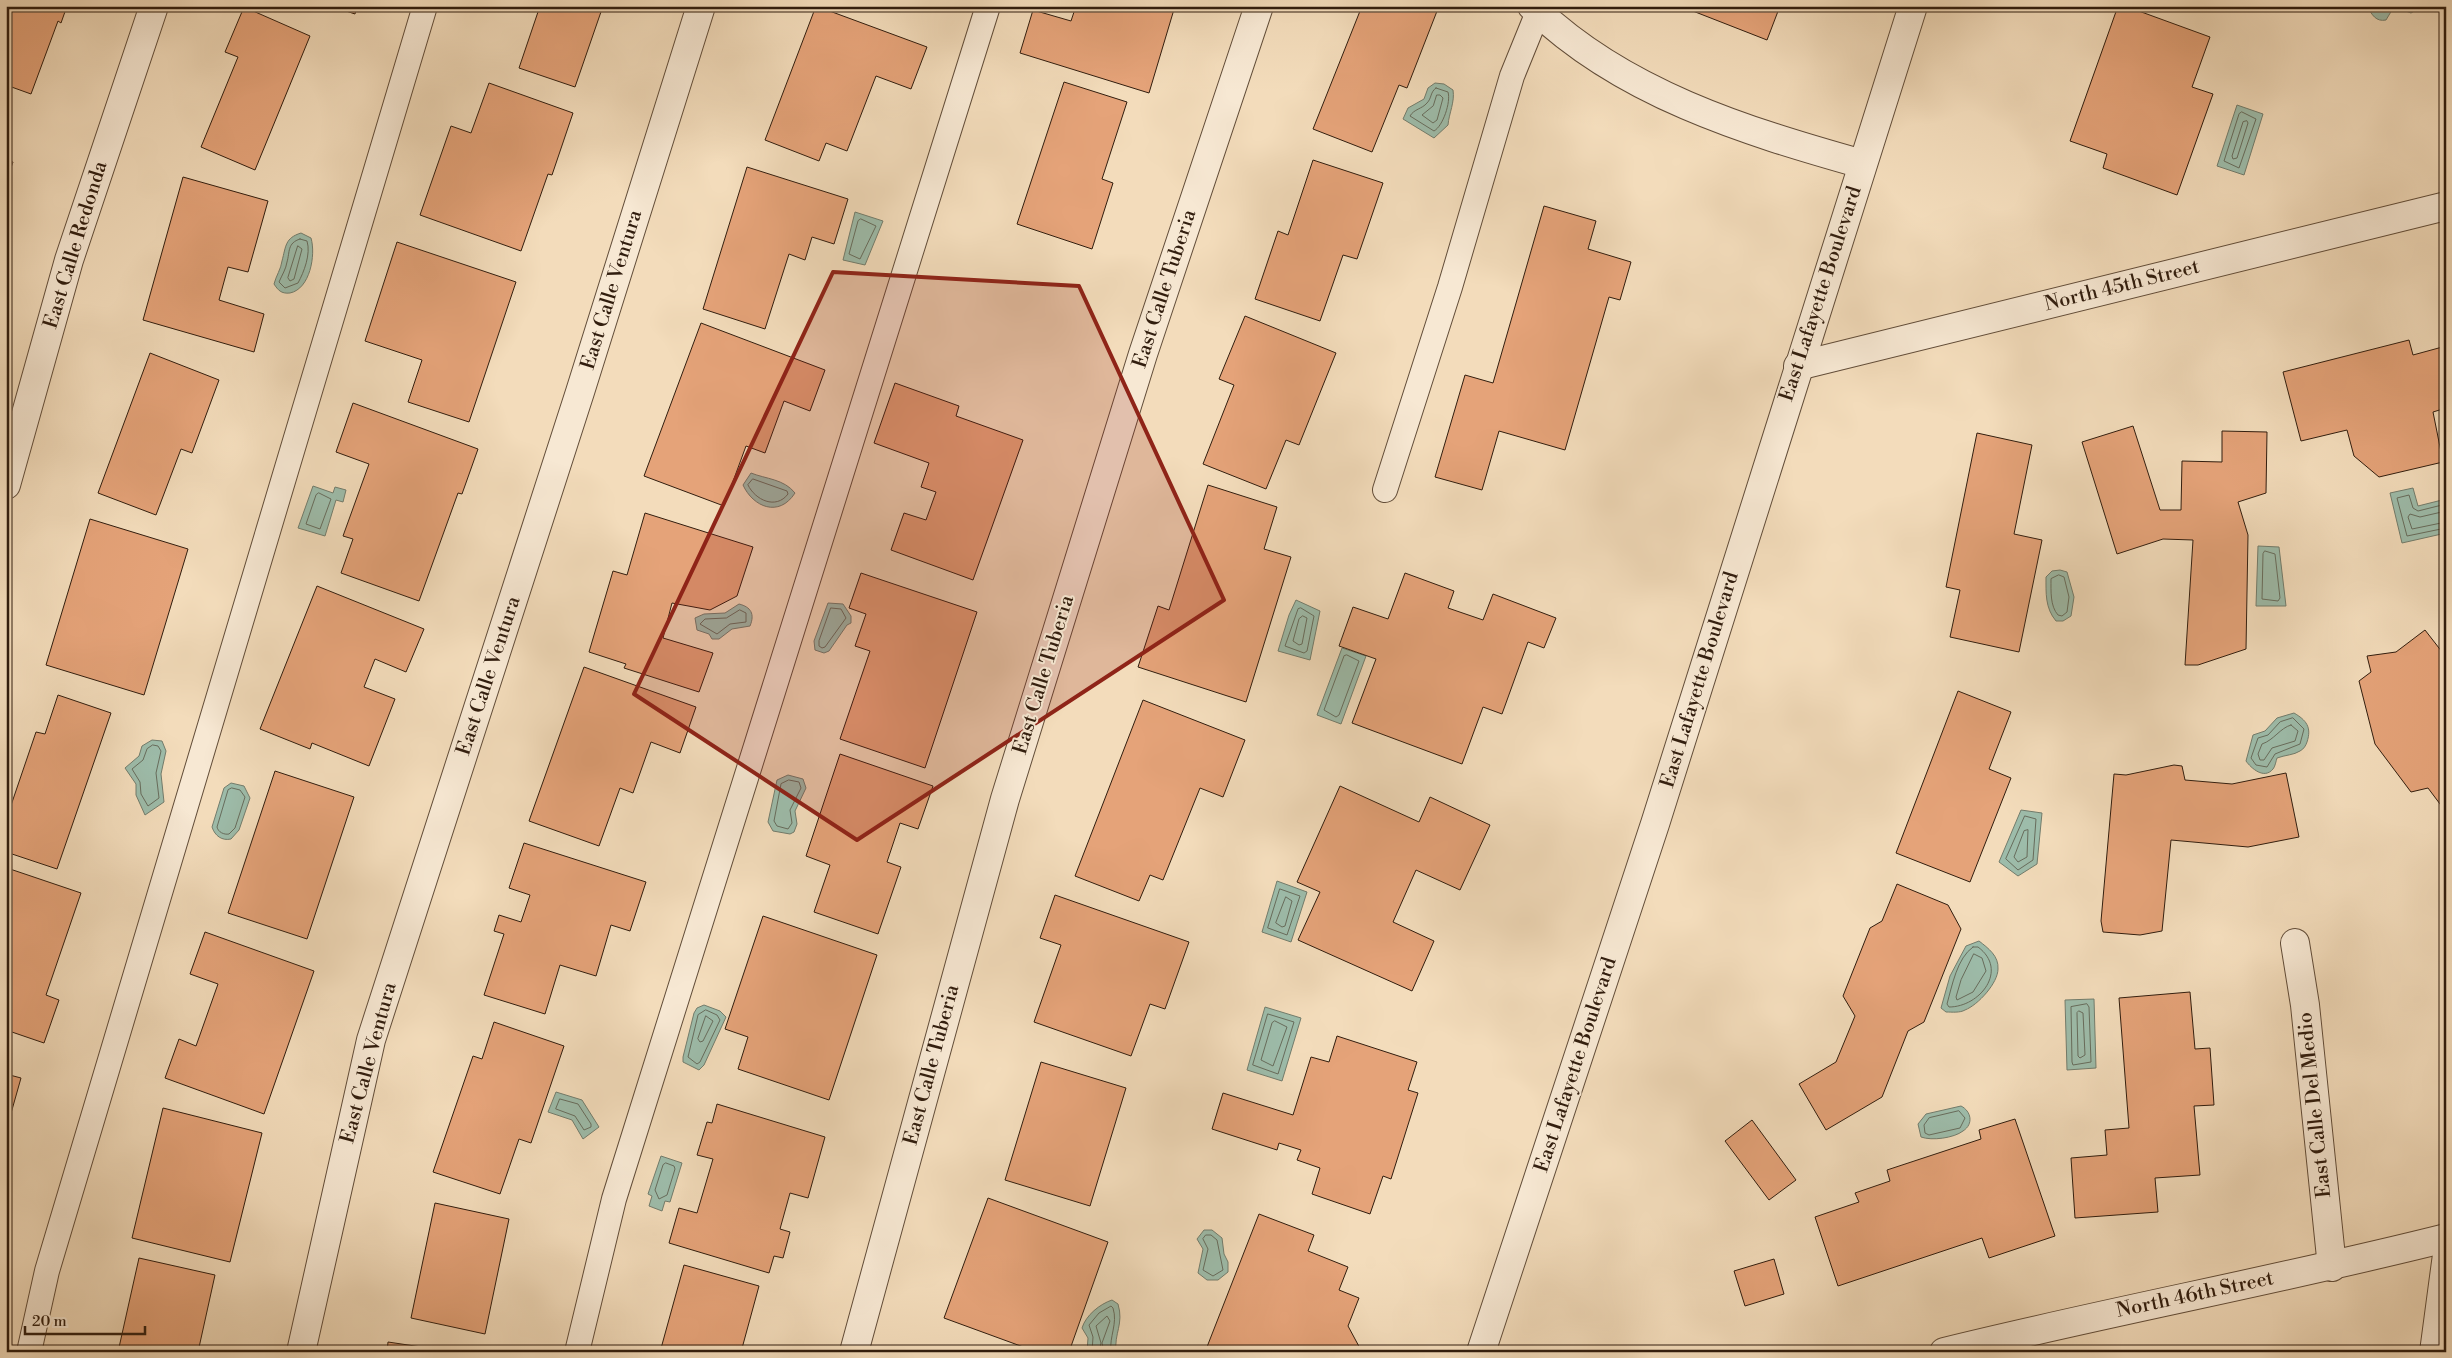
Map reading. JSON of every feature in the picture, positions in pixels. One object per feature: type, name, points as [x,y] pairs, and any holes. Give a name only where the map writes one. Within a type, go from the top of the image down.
[{"type":"street","name":"East Calle Redonda","points":[[6,485],[69,260],[154,6]]},
{"type":"street","name":"East Calle Ventura","points":[[301,1352],[371,1040],[583,383],[701,6]]},
{"type":"street","name":"East Calle Tuberia","points":[[854,1352],[1005,799],[1143,354],[1260,6]]},
{"type":"street","name":"East Lafayette Boulevard","points":[[1481,1352],[1655,824],[1913,6]]},
{"type":"street","points":[[1535,9],[1553,26],[1614,70],[1691,108],[1796,145],[1862,164]]},
{"type":"street","name":"North 45th Street","points":[[1798,366],[2446,206]]},
{"type":"street","name":"East Calle Del Medio","points":[[2295,943],[2305,1005],[2332,1267]]},
{"type":"street","name":"North 46th Street","points":[[1944,1352],[2034,1341],[2200,1293],[2332,1267],[2446,1238]]},
{"type":"lane","points":[[29,1352],[47,1271],[425,6]]},
{"type":"lane","points":[[577,1352],[614,1199],[988,6]]},
{"type":"lane","points":[[1385,490],[1450,287],[1512,76],[1535,9]]},
{"type":"lane","points":[[2432,1352],[2446,1247]]},
{"type":"highlighted area","points":[[833,272],[1079,286],[1224,600],[857,840],[634,694]]},
{"type":"water","points":[[2367,6],[2423,6],[2411,13],[2403,10],[2392,10],[2386,20],[2380,20],[2375,17]]},
{"type":"water","points":[[1435,83],[1444,84],[1453,90],[1453,103],[1448,125],[1434,138],[1403,119],[1408,108],[1424,99],[1428,88]]},
{"type":"water","points":[[2237,105],[2263,114],[2244,175],[2217,166]]},
{"type":"water","points":[[855,212],[883,221],[865,265],[843,260]]},
{"type":"water","points":[[301,233],[311,238],[313,253],[310,270],[307,278],[297,290],[284,293],[278,290],[274,284],[281,267],[287,243],[292,237]]},
{"type":"water","points":[[751,473],[780,482],[791,488],[795,493],[789,501],[782,505],[767,507],[760,504],[747,493],[743,485]]},
{"type":"water","points":[[313,486],[333,493],[335,487],[346,490],[343,502],[336,500],[325,536],[298,528]]},
{"type":"water","points":[[2413,488],[2418,506],[2446,499],[2446,533],[2402,543],[2390,493]]},
{"type":"water","points":[[2258,546],[2279,547],[2286,606],[2256,606]]},
{"type":"water","points":[[2060,570],[2067,572],[2074,597],[2071,616],[2063,621],[2056,621],[2048,606],[2046,577],[2052,571]]},
{"type":"water","points":[[1296,600],[1320,611],[1310,660],[1278,651],[1289,615]]},
{"type":"water","points":[[828,603],[843,604],[851,616],[851,623],[847,625],[829,651],[824,653],[815,650],[814,641]]},
{"type":"water","points":[[739,604],[751,612],[750,626],[732,629],[719,639],[712,639],[709,634],[697,630],[695,618],[704,614],[725,613]]},
{"type":"water","points":[[1342,648],[1366,656],[1341,724],[1317,715]]},
{"type":"water","points":[[2294,713],[2307,724],[2309,732],[2305,747],[2298,752],[2277,758],[2274,768],[2269,772],[2262,773],[2254,770],[2246,761],[2253,735],[2265,731],[2277,718]]},
{"type":"water","points":[[152,740],[162,741],[166,751],[161,774],[164,802],[145,815],[136,795],[136,784],[125,768],[139,756],[142,746]]},
{"type":"water","points":[[788,775],[803,779],[806,788],[795,811],[797,824],[794,832],[790,834],[773,831],[768,822],[777,780]]},
{"type":"water","points":[[231,783],[244,786],[250,798],[239,830],[231,839],[225,839],[217,835],[212,827],[224,788]]},
{"type":"water","points":[[2021,810],[2042,813],[2037,864],[2018,876],[1999,862]]},
{"type":"water","points":[[1277,881],[1307,892],[1291,942],[1262,932]]},
{"type":"water","points":[[1979,941],[1986,946],[1997,960],[1998,969],[1995,981],[1986,993],[1970,1007],[1961,1012],[1946,1012],[1941,1008],[1950,976],[1966,946]]},
{"type":"water","points":[[2094,999],[2096,1068],[2067,1070],[2065,1000]]},
{"type":"water","points":[[704,1005],[720,1011],[726,1017],[704,1065],[699,1070],[683,1062],[683,1057],[694,1013],[697,1008]]},
{"type":"water","points":[[1265,1007],[1301,1018],[1282,1081],[1247,1070]]},
{"type":"water","points":[[556,1092],[582,1100],[599,1127],[583,1139],[572,1120],[548,1112]]},
{"type":"water","points":[[1961,1106],[1967,1111],[1970,1118],[1969,1125],[1963,1131],[1943,1138],[1931,1139],[1921,1137],[1918,1124],[1926,1114]]},
{"type":"water","points":[[661,1156],[682,1163],[670,1202],[665,1201],[662,1211],[649,1206],[652,1196],[648,1194]]},
{"type":"water","points":[[1204,1230],[1212,1230],[1222,1238],[1224,1254],[1228,1262],[1228,1272],[1218,1280],[1207,1280],[1198,1273],[1203,1249],[1197,1239]]},
{"type":"water","points":[[1112,1300],[1118,1304],[1120,1311],[1116,1352],[1087,1352],[1088,1338],[1082,1328],[1084,1323],[1094,1311]]},
{"type":"building","points":[[6,6],[67,6],[61,23],[58,21],[31,94],[6,85]]},
{"type":"building","points":[[331,6],[357,6],[355,14]]},
{"type":"building","points":[[540,6],[603,6],[575,87],[519,68]]},
{"type":"building","points":[[816,6],[927,47],[911,89],[876,76],[847,151],[826,143],[819,161],[765,140]]},
{"type":"building","points":[[1076,6],[1175,6],[1149,93],[1020,53],[1033,10],[1071,21]]},
{"type":"building","points":[[1362,6],[1439,6],[1407,88],[1399,85],[1372,152],[1313,129]]},
{"type":"building","points":[[1680,6],[1780,6],[1767,40]]},
{"type":"building","points":[[2118,6],[2125,6],[2210,37],[2192,87],[2213,94],[2177,195],[2103,168],[2107,154],[2070,141]]},
{"type":"building","points":[[244,7],[310,36],[255,170],[201,147],[238,57],[225,52]]},
{"type":"building","points":[[1064,82],[1127,102],[1102,179],[1113,183],[1092,249],[1017,224]]},
{"type":"building","points":[[489,83],[573,113],[552,175],[548,174],[521,251],[420,215],[451,126],[471,133]]},
{"type":"building","points":[[6,160],[13,162],[6,182]]},
{"type":"building","points":[[1313,160],[1383,183],[1357,259],[1343,255],[1320,321],[1255,299],[1278,231],[1288,235]]},
{"type":"building","points":[[747,167],[848,199],[834,244],[812,237],[805,260],[789,254],[765,329],[703,309]]},
{"type":"building","points":[[183,177],[268,201],[248,272],[228,267],[219,300],[264,314],[254,352],[143,320]]},
{"type":"building","points":[[1544,206],[1596,221],[1588,249],[1631,262],[1620,300],[1609,297],[1565,450],[1499,431],[1482,490],[1435,477],[1465,375],[1493,383]]},
{"type":"building","points":[[397,242],[516,282],[469,422],[408,402],[422,360],[365,341]]},
{"type":"building","points":[[1245,316],[1336,353],[1299,445],[1286,440],[1266,489],[1203,464],[1234,385],[1219,379]]},
{"type":"building","points":[[701,323],[825,370],[810,411],[784,401],[765,453],[746,446],[724,506],[644,476]]},
{"type":"building","points":[[2409,340],[2413,355],[2446,346],[2446,408],[2433,412],[2443,462],[2379,477],[2354,456],[2347,430],[2301,441],[2283,372]]},
{"type":"building","points":[[150,353],[219,380],[192,453],[181,449],[156,515],[98,493]]},
{"type":"building","points":[[895,383],[959,406],[956,416],[1023,440],[973,580],[891,550],[904,513],[926,520],[936,492],[921,487],[929,463],[874,443]]},
{"type":"building","points":[[353,403],[478,449],[462,494],[458,493],[419,601],[341,573],[353,539],[343,536],[369,464],[336,452]]},
{"type":"building","points":[[2133,426],[2160,510],[2181,510],[2182,461],[2222,462],[2222,431],[2267,432],[2266,493],[2238,502],[2248,535],[2246,649],[2198,665],[2185,665],[2193,540],[2163,539],[2117,554],[2082,442]]},
{"type":"building","points":[[1977,433],[2032,445],[2014,534],[2042,540],[2019,652],[1950,637],[1960,590],[1946,587]]},
{"type":"building","points":[[1208,485],[1277,507],[1264,549],[1291,557],[1246,702],[1138,667],[1158,606],[1169,610]]},
{"type":"building","points":[[645,513],[753,547],[737,596],[710,610],[672,603],[663,638],[713,653],[699,692],[624,668],[626,664],[589,652],[613,571],[627,575]]},
{"type":"building","points":[[90,519],[188,549],[144,695],[46,665]]},
{"type":"building","points":[[861,573],[977,612],[925,768],[840,739],[870,651],[855,646],[866,614],[849,608]]},
{"type":"building","points":[[1405,573],[1454,591],[1448,608],[1483,620],[1493,594],[1556,618],[1544,648],[1528,642],[1502,714],[1483,707],[1462,764],[1352,723],[1376,659],[1339,646],[1353,607],[1388,619]]},
{"type":"building","points":[[317,586],[424,629],[406,672],[375,659],[364,687],[395,699],[369,766],[312,743],[310,749],[260,729]]},
{"type":"building","points":[[2425,630],[2446,657],[2446,819],[2443,808],[2428,788],[2411,792],[2375,744],[2359,681],[2371,672],[2367,656],[2396,652]]},
{"type":"building","points":[[584,667],[696,707],[680,753],[651,742],[633,793],[620,788],[599,846],[529,821]]},
{"type":"building","points":[[1958,691],[2011,712],[1989,769],[2011,778],[1970,882],[1896,853]]},
{"type":"building","points":[[58,695],[111,713],[57,869],[6,852],[6,820],[36,732],[45,734]]},
{"type":"building","points":[[1143,700],[1245,740],[1223,797],[1200,788],[1163,880],[1150,875],[1139,901],[1075,876]]},
{"type":"building","points":[[840,754],[933,786],[918,829],[900,823],[887,862],[901,867],[878,934],[814,912],[830,865],[806,856]]},
{"type":"building","points":[[2174,765],[2182,766],[2185,780],[2232,784],[2286,773],[2299,837],[2248,847],[2171,840],[2162,931],[2140,935],[2103,932],[2101,921],[2114,774],[2126,775]]},
{"type":"building","points":[[275,771],[354,797],[307,939],[228,913]]},
{"type":"building","points":[[1340,786],[1419,822],[1430,797],[1490,825],[1460,890],[1416,870],[1393,922],[1434,941],[1412,991],[1298,940],[1320,892],[1297,882]]},
{"type":"building","points":[[524,843],[646,882],[630,931],[611,925],[596,976],[560,965],[545,1014],[484,995],[504,934],[494,931],[499,915],[521,922],[530,895],[509,888]]},
{"type":"building","points":[[10,869],[81,893],[46,995],[59,1000],[44,1043],[6,1030],[6,880]]},
{"type":"building","points":[[1897,884],[1948,905],[1961,929],[1924,1022],[1908,1031],[1882,1097],[1826,1130],[1799,1084],[1836,1062],[1855,1016],[1843,996],[1870,928],[1882,921]]},
{"type":"building","points":[[1055,895],[1189,942],[1165,1009],[1150,1004],[1131,1056],[1034,1022],[1061,945],[1040,938]]},
{"type":"building","points":[[763,916],[877,955],[829,1100],[738,1069],[748,1037],[725,1029]]},
{"type":"building","points":[[205,932],[314,971],[264,1114],[165,1078],[179,1039],[196,1046],[218,984],[190,974]]},
{"type":"building","points":[[2190,992],[2195,1049],[2210,1048],[2214,1105],[2194,1106],[2200,1175],[2155,1178],[2158,1212],[2075,1218],[2071,1158],[2107,1155],[2105,1130],[2129,1128],[2119,998]]},
{"type":"building","points":[[494,1022],[564,1046],[531,1143],[519,1139],[500,1194],[433,1172],[473,1056],[482,1059]]},
{"type":"building","points":[[1337,1036],[1417,1062],[1408,1090],[1418,1093],[1391,1179],[1383,1176],[1370,1214],[1312,1194],[1320,1168],[1297,1160],[1301,1150],[1279,1143],[1277,1150],[1212,1129],[1223,1093],[1293,1115],[1311,1057],[1329,1062]]},
{"type":"building","points":[[1041,1062],[1126,1088],[1090,1206],[1005,1180]]},
{"type":"building","points":[[6,1074],[21,1078],[6,1131]]},
{"type":"building","points":[[717,1104],[825,1137],[808,1198],[790,1193],[780,1229],[790,1232],[783,1258],[774,1256],[769,1273],[669,1243],[679,1208],[697,1213],[713,1159],[697,1155],[707,1122],[712,1123]]},
{"type":"building","points":[[163,1108],[262,1133],[230,1262],[132,1238]]},
{"type":"building","points":[[2015,1119],[2055,1236],[1989,1258],[1982,1238],[1838,1286],[1815,1217],[1859,1202],[1855,1193],[1890,1181],[1887,1170],[1981,1139],[1979,1130]]},
{"type":"building","points":[[1752,1120],[1796,1180],[1769,1200],[1725,1141]]},
{"type":"building","points":[[988,1198],[1108,1242],[1069,1352],[1037,1352],[944,1318]]},
{"type":"building","points":[[435,1203],[509,1219],[485,1334],[411,1318]]},
{"type":"building","points":[[1259,1214],[1314,1235],[1308,1251],[1348,1267],[1339,1290],[1359,1298],[1348,1326],[1362,1352],[1205,1352]]},
{"type":"building","points":[[139,1258],[215,1275],[198,1352],[118,1352]]},
{"type":"building","points":[[1774,1259],[1784,1294],[1745,1306],[1734,1271]]},
{"type":"building","points":[[684,1265],[759,1286],[741,1352],[660,1352]]},
{"type":"building","points":[[388,1342],[455,1352],[387,1352]]}]
